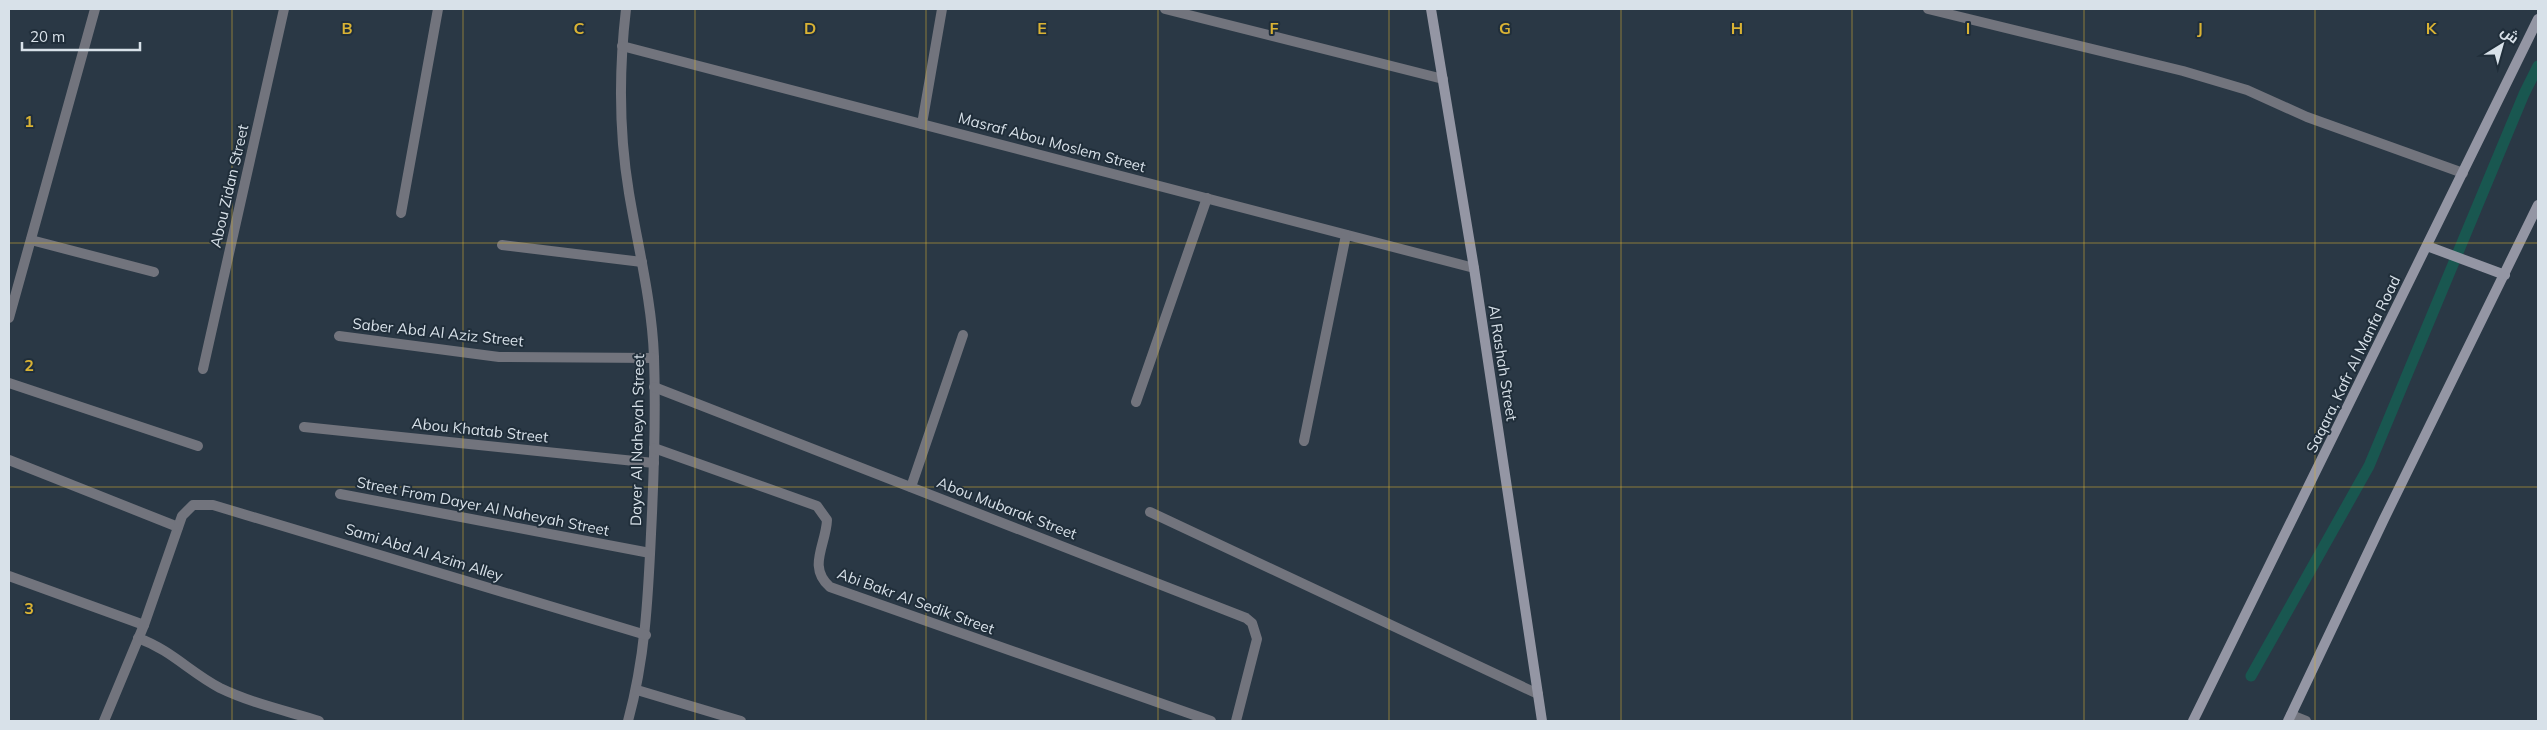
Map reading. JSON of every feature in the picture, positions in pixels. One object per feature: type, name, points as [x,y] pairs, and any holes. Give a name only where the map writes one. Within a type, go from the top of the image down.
[{"type":"street","points":[[9,318],[95,9]]},
{"type":"street","name":"Abou Zidan Street","points":[[203,369],[284,9]]},
{"type":"street","points":[[401,213],[438,9]]},
{"type":"street","name":"Dayer Al Naheyah Street","points":[[626,9],[622,46],[622,128],[628,191],[642,262],[654,358],[654,463],[646,635],[637,690],[628,721]]},
{"type":"street","points":[[922,124],[942,9]]},
{"type":"street","points":[[1165,9],[1443,79]]},
{"type":"street","name":"Al Rashah Street","points":[[1431,9],[1474,268],[1542,721]]},
{"type":"street","points":[[1928,9],[2174,69],[2246,90],[2307,117],[2463,173]]},
{"type":"street","name":"Saqara, Kafr Al Manfa Road","points":[[2193,721],[2538,19]]},
{"type":"street","name":"Masraf Abou Moslem Street","points":[[622,46],[1474,268]]},
{"type":"street","points":[[1136,402],[1207,198]]},
{"type":"street","points":[[2306,721],[2290,718],[2384,518],[2538,205]]},
{"type":"street","points":[[1304,441],[1346,235]]},
{"type":"street","points":[[31,240],[154,272]]},
{"type":"street","points":[[502,245],[642,262]]},
{"type":"street","points":[[2427,246],[2505,275]]},
{"type":"street","points":[[911,487],[963,335]]},
{"type":"street","name":"Saber Abd Al Aziz Street","points":[[339,336],[498,357],[654,358]]},
{"type":"street","points":[[9,383],[198,446]]},
{"type":"street","name":"Abou Mubarak Street","points":[[654,387],[1246,618],[1252,623],[1257,639],[1236,721]]},
{"type":"street","name":"Abou Khatab Street","points":[[304,427],[654,463]]},
{"type":"street","name":"Abi Bakr Al Sedik Street","points":[[654,448],[818,506],[826,520],[817,564],[818,574],[830,587],[1211,721]]},
{"type":"street","points":[[9,460],[178,527],[144,625],[104,721]]},
{"type":"street","name":"Street From Dayer Al Naheyah Street","points":[[340,494],[650,553]]},
{"type":"street","name":"Sami Abd Al Azim Alley","points":[[178,527],[182,516],[192,505],[212,505],[646,635]]},
{"type":"street","points":[[1150,512],[1538,694]]},
{"type":"street","points":[[9,576],[144,625]]},
{"type":"street","points":[[138,638],[168,651],[207,681],[222,689],[320,721]]},
{"type":"street","points":[[637,690],[741,721]]},
{"type":"waterway","points":[[2251,676],[2369,466],[2524,94],[2538,66]]}]
